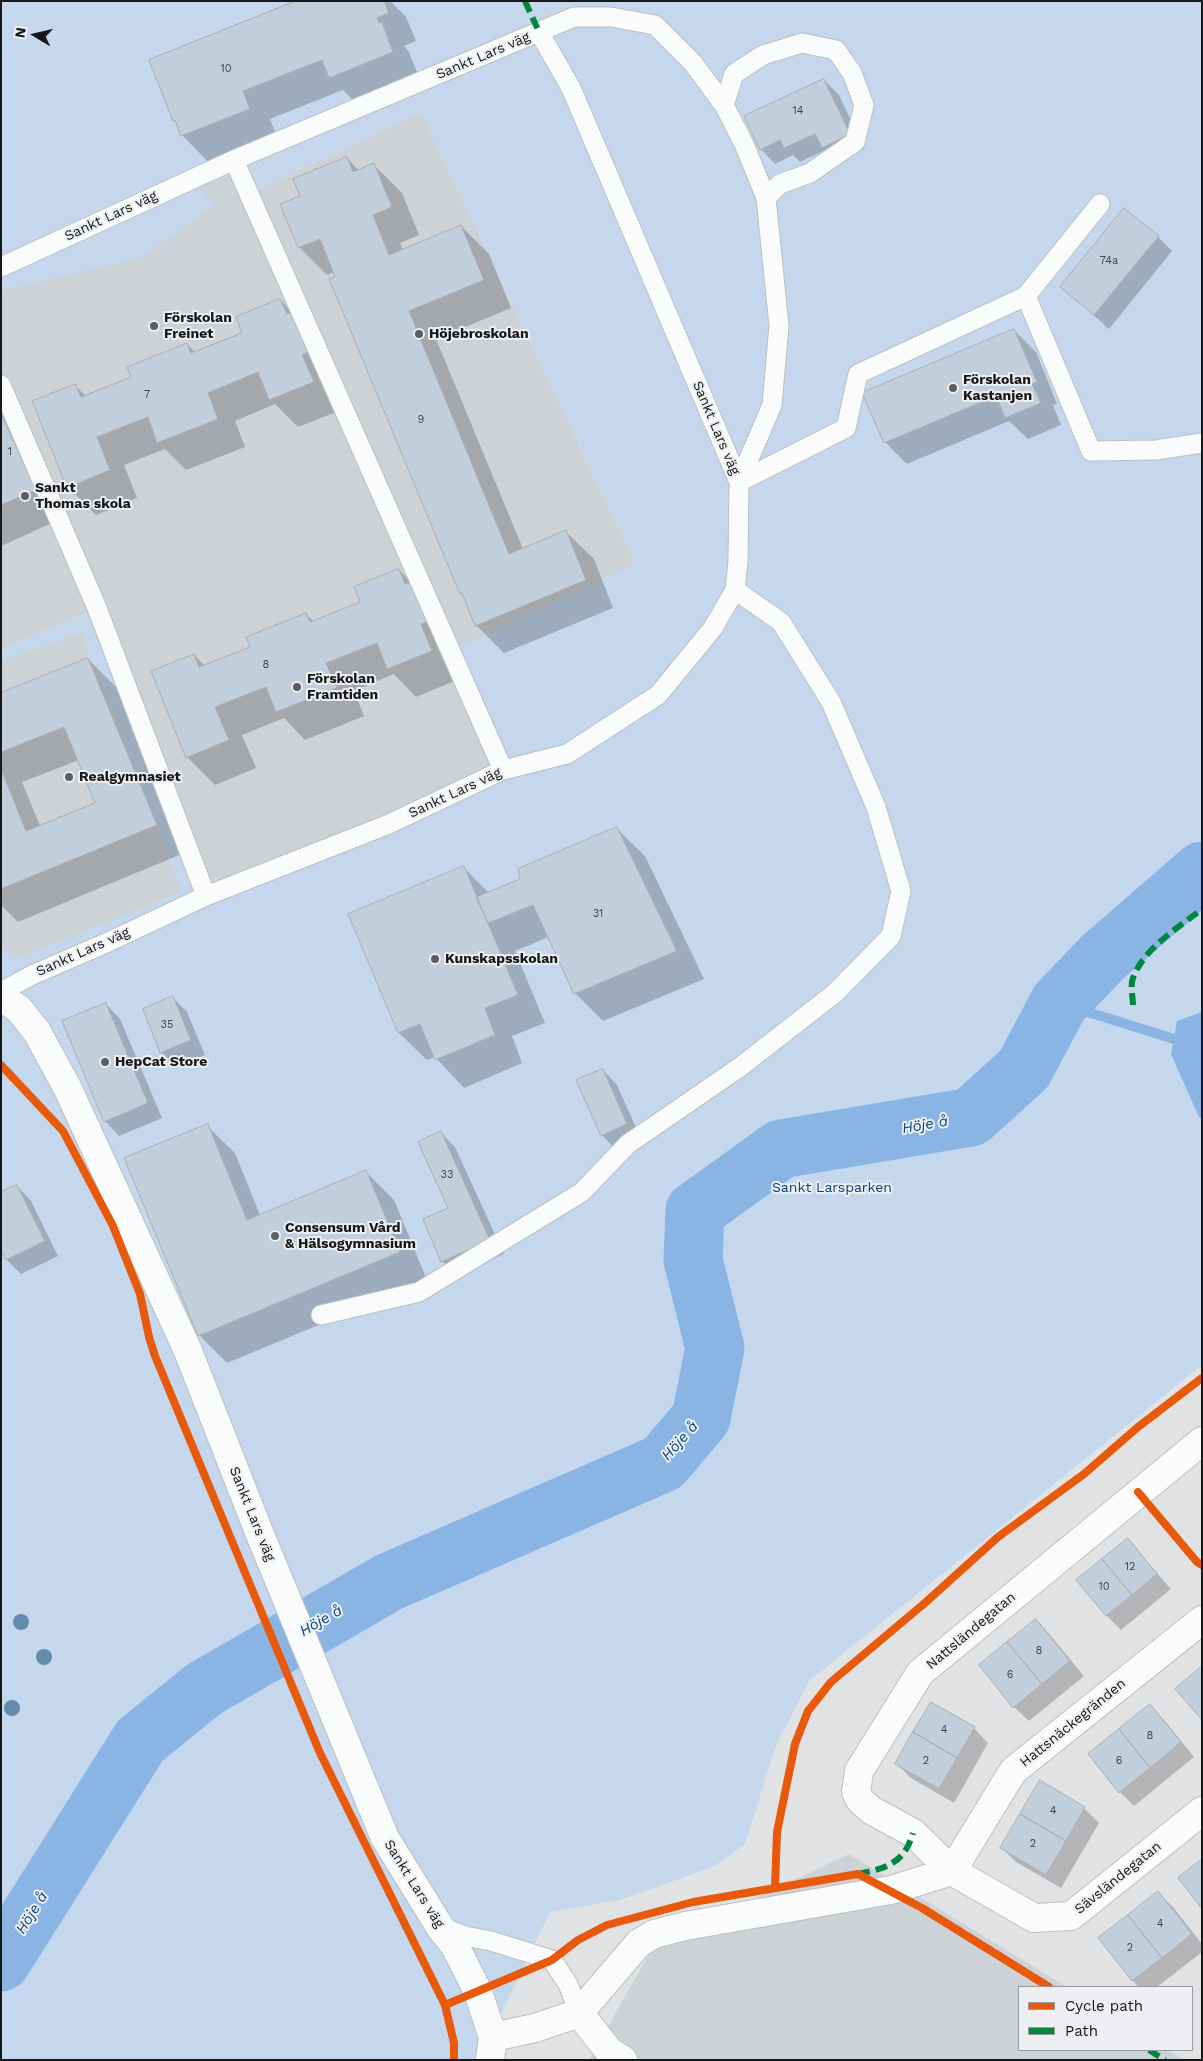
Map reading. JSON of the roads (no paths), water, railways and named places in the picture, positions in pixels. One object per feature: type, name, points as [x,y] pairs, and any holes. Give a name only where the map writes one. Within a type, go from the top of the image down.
[{"type":"street","name":"Sankt Lars väg","points":[[1,997],[19,1009],[37,1032],[68,1089],[188,1351],[343,1740],[385,1838],[440,1927],[455,1946],[478,1992],[492,2048],[535,2028],[579,2013]]},
{"type":"street","name":"Nattsländegatan","points":[[952,1870],[913,1834],[871,1810],[860,1800],[856,1792],[859,1771],[920,1673],[1202,1441]]},
{"type":"street","name":"Hattsnäckegränden","points":[[952,1870],[1013,1771],[1202,1620]]},
{"type":"street","name":"Sävsländegatan","points":[[952,1870],[1034,1918],[1071,1916],[1202,1811]]},
{"type":"street","points":[[623,2060],[608,2051],[579,2013],[630,1953],[640,1943],[654,1934],[685,1926],[891,1890],[952,1870]]},
{"type":"lane","points":[[539,32],[574,16],[611,16],[655,25],[694,62],[724,104],[744,144],[766,198],[779,326],[772,405],[739,482]]},
{"type":"lane","name":"Sankt Lars väg","points":[[1,267],[234,160],[539,32],[571,88],[739,482],[738,562],[734,590],[713,628],[658,695],[567,754],[502,770],[389,824],[206,896],[32,975],[1,992]]},
{"type":"lane","points":[[724,104],[734,74],[763,55],[802,43],[836,50],[852,73],[864,105],[855,142],[810,173],[780,184],[766,198]]},
{"type":"lane","points":[[234,160],[502,770]]},
{"type":"lane","points":[[739,482],[846,428],[858,374],[1026,296],[1100,204]]},
{"type":"lane","points":[[1026,296],[1092,451],[1156,450],[1202,443]]},
{"type":"lane","points":[[1,384],[97,608],[206,896]]},
{"type":"lane","points":[[321,1315],[419,1292],[582,1192],[628,1144],[740,1067],[835,993],[890,936],[901,891],[876,807],[831,702],[782,622],[734,590]]},
{"type":"lane","points":[[440,1927],[465,1936],[552,1960],[568,1984],[579,2013]]},
{"type":"water","points":[[1202,1012],[1202,1120],[1171,1054],[1177,1021]]},
{"type":"waterway","name":"Höje å","points":[[1,1962],[140,1741],[204,1689],[389,1582],[663,1463],[701,1418],[715,1348],[693,1260],[695,1211],[781,1149],[971,1117],[1024,1069],[1059,1003],[1103,957],[1202,871]]},
{"type":"waterway","points":[[1059,1003],[1174,1039]]},
{"type":"place","name":"Förskolan Freinet","points":[[154,326]]},
{"type":"place","name":"Höjebroskolan","points":[[419,334]]},
{"type":"place","name":"Förskolan Kastanjen","points":[[953,388]]},
{"type":"place","name":"Sankt Thomas skola","points":[[25,496]]},
{"type":"place","name":"Förskolan Framtiden","points":[[297,687]]},
{"type":"place","name":"Realgymnasiet","points":[[69,777]]},
{"type":"place","name":"Kunskapsskolan","points":[[435,959]]},
{"type":"place","name":"HepCat Store","points":[[105,1062]]},
{"type":"place","name":"Consensum Vård & Hälsogymnasium","points":[[275,1236]]},
{"type":"park label","name":"Sankt Larsparken","points":[[832,1188]]}]
